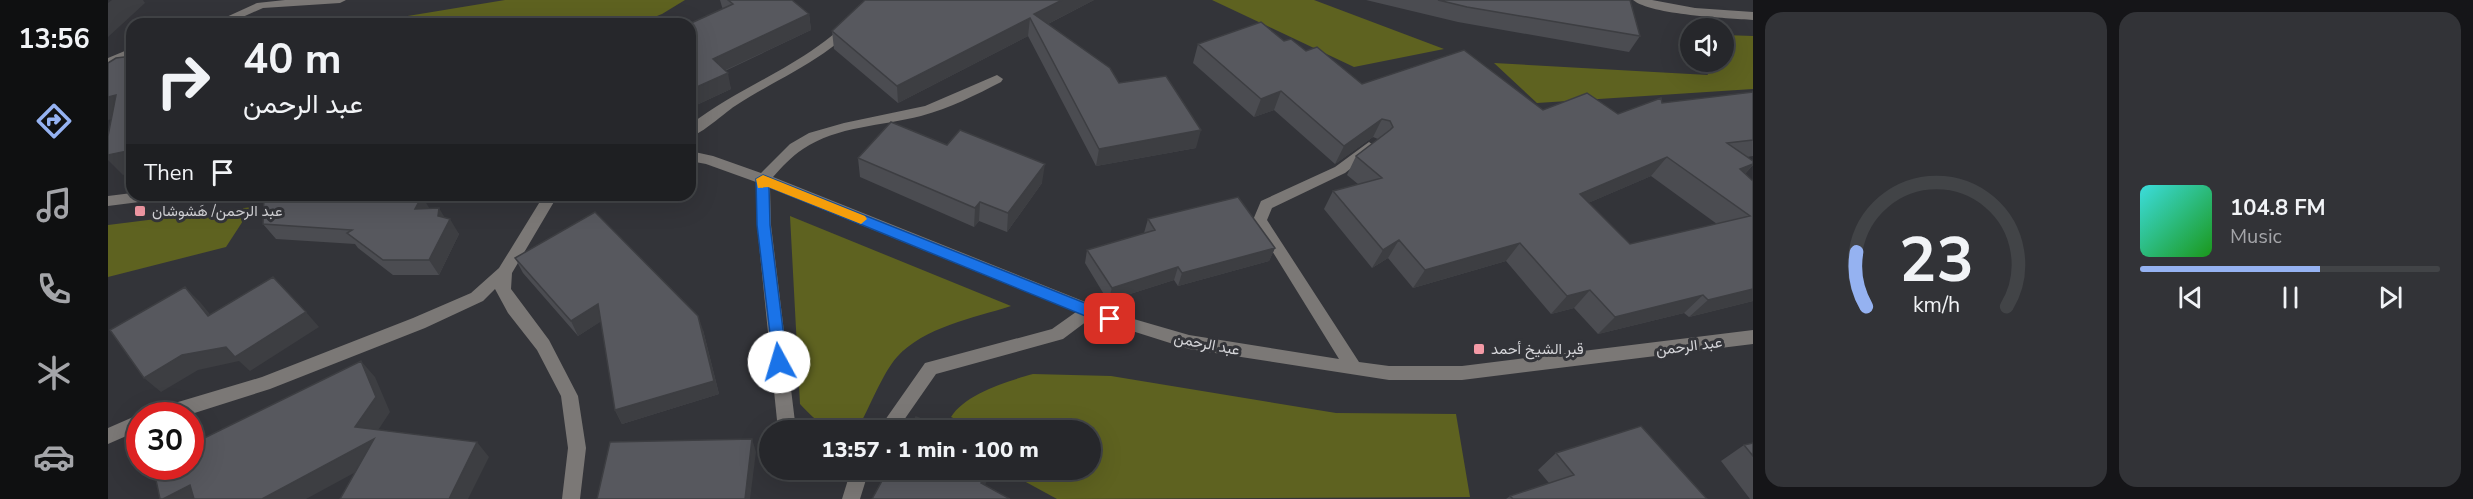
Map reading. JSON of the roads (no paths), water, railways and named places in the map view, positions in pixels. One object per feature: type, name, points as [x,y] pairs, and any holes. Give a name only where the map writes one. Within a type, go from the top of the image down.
[{"type":"street","points":[[228,18],[257,2],[340,0]]},
{"type":"street","points":[[696,127],[731,100],[830,47],[850,29],[872,0]]},
{"type":"street","points":[[1639,0],[1657,6],[1753,16]]},
{"type":"street","points":[[108,63],[126,55]]},
{"type":"street","points":[[786,420],[764,225],[763,179],[799,145],[824,133],[841,127],[920,112],[957,99],[997,79]]},
{"type":"street","points":[[1354,368],[1260,220],[1266,205],[1340,170],[1374,144]]},
{"type":"street","name":"عبد الرحمن","points":[[696,157],[708,159],[763,179],[1089,311],[1188,342],[1389,373],[1462,373],[1753,337]]},
{"type":"street","points":[[108,201],[126,199]]},
{"type":"street","points":[[204,402],[264,384],[419,323],[477,297],[504,272],[547,201]]},
{"type":"street","points":[[504,272],[503,289],[514,308],[543,345],[569,396],[577,448],[571,499]]},
{"type":"street","points":[[894,420],[932,368],[1057,334],[1089,311]]},
{"type":"street","points":[[108,436],[126,428]]},
{"type":"street","points":[[851,499],[857,480]]},
{"type":"place","name":"عبد الرحمن/ هَشوشان","points":[[140,211]]},
{"type":"place","name":"قبر الشيخ أحمد","points":[[1479,349]]}]
